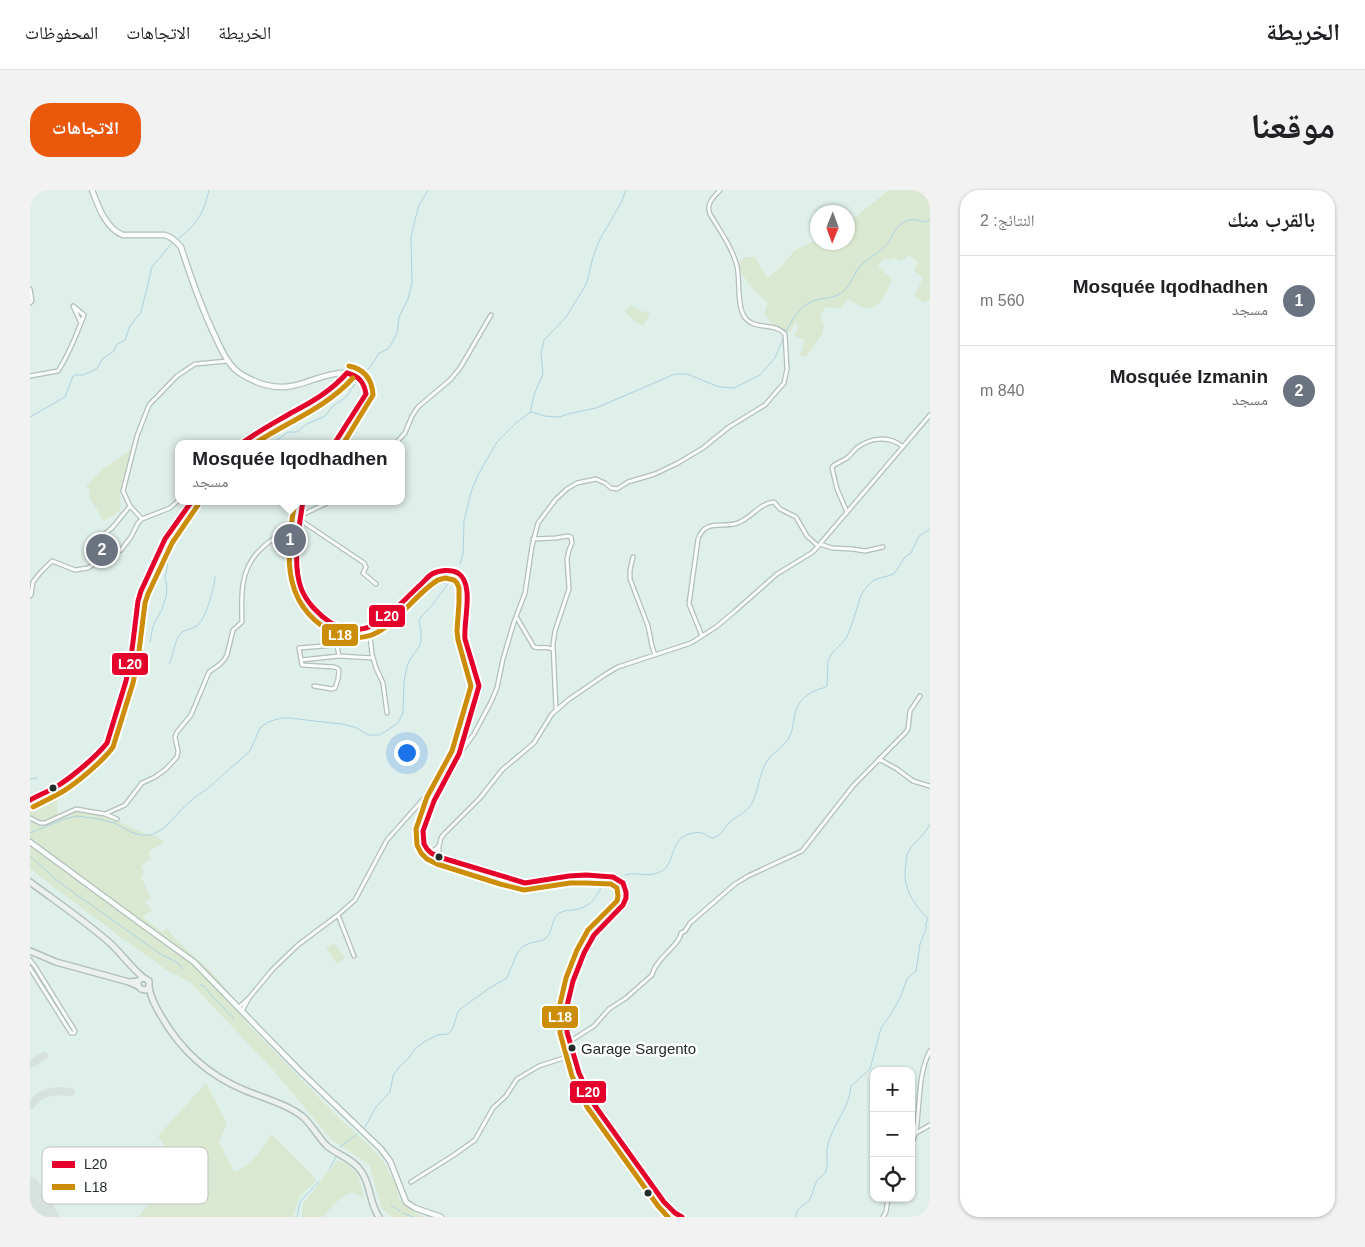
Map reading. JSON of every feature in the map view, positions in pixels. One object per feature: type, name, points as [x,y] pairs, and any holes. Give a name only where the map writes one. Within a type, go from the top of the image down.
[{"type":"main road","points":[[30,882],[103,937],[121,953],[136,972],[140,983],[151,997],[177,1040],[201,1064],[231,1084],[297,1112],[308,1122],[318,1137],[358,1168],[363,1174],[371,1202],[379,1217]]},
{"type":"main road","points":[[30,951],[56,962],[129,982],[140,983],[149,981],[151,997]]},
{"type":"main road","points":[[140,983],[146,990],[149,986]]},
{"type":"street","points":[[92,190],[108,224],[117,233],[123,235],[165,235],[177,242],[181,247],[203,310],[228,361],[238,372],[262,384],[278,387],[292,386],[334,374],[347,373],[358,376],[364,382],[366,394],[337,440]]},
{"type":"street","points":[[682,1217],[664,1202],[597,1109],[583,1082],[567,1032],[566,1016],[573,981],[584,953],[594,935],[623,905],[626,892],[623,883],[613,877],[599,876],[569,876],[525,883],[502,877],[431,853],[424,844],[424,831],[431,808],[441,788],[460,754],[474,734],[497,688],[503,660],[525,593],[533,539],[538,523],[548,508],[560,495],[581,482],[596,479],[613,489],[617,489],[628,482],[660,472],[694,454],[729,428],[760,409],[784,383],[787,369],[784,333],[779,329],[750,322],[742,312],[736,264],[728,244],[708,208],[710,201],[720,190]]},
{"type":"street","points":[[30,289],[32,301],[30,303]]},
{"type":"street","points":[[30,376],[58,371],[77,334],[84,315],[73,306],[81,323]]},
{"type":"street","points":[[398,440],[405,433],[418,407],[450,380],[460,368],[491,315]]},
{"type":"street","points":[[142,519],[130,506],[123,491],[138,436],[149,405],[177,376],[195,364],[228,361]]},
{"type":"street","points":[[247,440],[269,425],[319,398],[336,386],[347,373]]},
{"type":"street","points":[[440,857],[439,846],[444,834],[480,798],[502,770],[534,743],[556,710],[612,670],[686,645],[702,636],[734,612],[776,574],[808,556],[930,415]]},
{"type":"street","points":[[847,512],[837,489],[832,466],[872,440],[894,441],[903,447]]},
{"type":"street","points":[[702,636],[690,602],[698,539],[703,529],[715,524],[726,525],[740,522],[763,505],[774,502],[780,509],[796,517],[807,536],[819,545],[866,552],[883,547]]},
{"type":"street","points":[[30,596],[33,582],[52,561],[75,570],[88,568],[120,550],[142,519],[170,508],[175,504]]},
{"type":"street","points":[[30,800],[59,785],[92,759],[107,743],[131,658],[140,591],[165,539],[189,505]]},
{"type":"street","points":[[302,505],[298,549],[298,575],[302,589],[314,608],[333,624],[347,629],[361,629],[371,626],[383,619],[432,574],[453,571],[463,577],[466,582],[467,597],[465,638],[479,686],[460,754]]},
{"type":"street","points":[[300,518],[324,505]]},
{"type":"street","points":[[97,562],[97,548],[101,537],[112,528],[130,506]]},
{"type":"street","points":[[300,518],[364,563],[366,566],[363,573],[376,584]]},
{"type":"street","points":[[533,539],[568,536],[571,537],[572,541],[568,559],[569,589],[555,631],[552,648],[556,710]]},
{"type":"street","points":[[105,814],[125,804],[142,783],[166,769],[177,757],[178,751],[175,737],[177,732],[191,714],[209,672],[224,660],[227,655],[234,628],[242,622],[242,589],[246,568],[251,559],[271,540],[275,539],[298,549]]},
{"type":"street","points":[[633,557],[630,579],[648,626],[656,655]]},
{"type":"street","points":[[516,617],[534,646],[538,648],[552,648]]},
{"type":"street","points":[[327,620],[335,635],[339,656]]},
{"type":"street","points":[[371,626],[370,636],[373,658],[383,683],[387,713]]},
{"type":"street","points":[[314,686],[335,688],[339,670],[334,667],[302,665],[299,648],[336,645]]},
{"type":"street","points":[[301,660],[339,656],[373,658]]},
{"type":"street","points":[[569,1042],[594,1026],[609,1009],[626,998],[652,975],[652,971],[662,957],[680,939],[681,933],[685,931],[690,923],[735,884],[802,851],[853,786],[906,732],[909,714],[920,696]]},
{"type":"street","points":[[879,759],[913,781],[930,786]]},
{"type":"street","points":[[240,1009],[273,969],[298,945],[355,900],[387,840],[427,794],[441,788]]},
{"type":"street","points":[[30,818],[40,823],[45,823],[76,809],[105,814],[117,819]]},
{"type":"street","points":[[30,842],[189,958],[212,979],[301,1072],[380,1148],[390,1161],[404,1199],[409,1205],[441,1217]]},
{"type":"street","points":[[431,853],[439,846]]},
{"type":"street","points":[[338,915],[354,956]]},
{"type":"street","points":[[30,960],[63,1016],[74,1030],[74,1033],[71,1033],[63,1016]]},
{"type":"street","points":[[30,968],[38,976]]},
{"type":"street","points":[[916,1133],[925,1062],[930,1051]]},
{"type":"street","points":[[411,1182],[475,1140],[494,1108],[506,1096],[517,1079],[539,1066],[573,1054]]},
{"type":"street","points":[[916,1133],[930,1124]]},
{"type":"street","points":[[883,1217],[887,1202]]},
{"type":"green space","points":[[889,190],[930,190],[930,299],[924,303],[914,296],[923,278],[914,270],[919,262],[909,255],[901,261],[893,257],[892,260],[885,258],[878,266],[892,279],[882,300],[873,307],[868,308],[862,307],[848,299],[840,308],[825,307],[820,317],[824,326],[822,335],[806,357],[800,356],[805,339],[794,336],[799,327],[795,321],[791,332],[777,329],[764,315],[768,302],[750,286],[738,266],[744,257],[755,257],[767,278],[781,267],[795,250],[810,243],[810,250],[855,250],[855,217]]},
{"type":"green space","points":[[630,305],[640,311],[650,313],[643,326],[625,312]]},
{"type":"green space","points":[[129,451],[131,453],[120,496],[121,507],[119,511],[104,521],[89,497],[90,491],[86,486],[103,469]]},
{"type":"green space","points":[[57,793],[57,815],[77,806],[101,812],[109,811],[115,820],[158,837],[164,843],[149,851],[150,859],[141,866],[144,872],[141,877],[151,898],[145,902],[152,910],[142,917],[162,932],[167,928],[177,941],[212,972],[227,990],[222,995],[340,1119],[368,1144],[383,1161],[396,1185],[399,1199],[415,1213],[424,1217],[393,1217],[382,1209],[369,1164],[332,1140],[273,1070],[190,982],[168,971],[30,869],[30,805]]},
{"type":"green space","points":[[334,943],[345,958],[337,964],[326,948]]},
{"type":"green space","points":[[206,1083],[227,1124],[219,1142],[234,1172],[251,1161],[271,1134],[317,1180],[300,1196],[293,1217],[138,1217],[149,1204],[208,1204],[208,1147],[165,1147],[158,1136]]},
{"type":"green space","points":[[337,1160],[350,1167],[357,1175],[360,1180],[364,1200],[354,1193],[346,1194],[323,1217],[302,1217],[303,1204]]},
{"type":"waterway","points":[[179,238],[199,217],[209,190]]},
{"type":"waterway","points":[[365,372],[379,353],[388,349],[397,333],[399,317],[408,299],[412,283],[411,237],[419,205],[428,190]]},
{"type":"waterway","points":[[530,413],[535,392],[543,374],[541,353],[544,340],[566,317],[581,293],[587,282],[600,239],[621,203],[626,190]]},
{"type":"waterway","points":[[786,332],[801,308],[811,302],[835,296],[845,290],[864,262],[885,246],[901,224],[910,220],[926,222],[930,219]]},
{"type":"waterway","points":[[30,417],[65,397],[73,376],[83,375],[96,369],[102,359],[114,351],[117,344],[125,340],[130,326],[141,312],[152,267],[171,244]]},
{"type":"waterway","points":[[460,564],[463,554],[464,521],[472,489],[479,473],[497,442],[529,413],[560,417],[596,408],[675,374],[687,374],[719,387],[734,388],[760,375],[775,358],[784,336]]},
{"type":"waterway","points":[[276,440],[288,432],[297,432],[307,424],[325,416],[333,406],[346,397],[355,384]]},
{"type":"waterway","points":[[150,642],[153,626],[166,597],[165,577],[169,550],[178,533],[201,505]]},
{"type":"waterway","points":[[625,875],[647,875],[662,871],[669,864],[677,843],[684,836],[698,832],[714,838],[731,821],[749,808],[767,761],[790,736],[798,705],[808,694],[827,686],[828,661],[832,653],[847,637],[861,595],[874,580],[894,574],[905,557],[911,553],[919,536],[930,529]]},
{"type":"waterway","points":[[169,664],[180,634],[198,625],[204,617],[215,577]]},
{"type":"waterway","points":[[30,833],[64,819],[77,816],[114,823],[140,835],[151,835],[164,828],[195,797],[206,790],[250,751],[260,728],[274,720],[290,718],[343,724],[357,728],[368,735],[379,735],[388,730],[398,723],[403,713],[404,681],[407,667],[421,642],[419,621],[453,577]]},
{"type":"waterway","points":[[30,779],[37,778]]},
{"type":"waterway","points":[[796,1217],[797,1211],[810,1199],[817,1181],[826,1171],[830,1137],[848,1101],[851,1086],[870,1069],[881,1028],[900,998],[907,979],[916,971],[920,944],[928,919],[916,905],[907,889],[905,868],[909,851],[930,824]]},
{"type":"waterway","points":[[30,856],[59,882],[159,953],[178,963],[183,969]]},
{"type":"waterway","points":[[365,1127],[376,1107],[390,1092],[393,1076],[415,1049],[437,1035],[448,1034],[452,1029],[459,1010],[507,978],[518,951],[528,944],[545,939],[550,933],[554,919],[558,914],[588,905],[595,898],[603,884]]},
{"type":"waterway","points":[[200,985],[204,986],[234,1019]]},
{"type":"waterway","points":[[340,1147],[357,1134]]},
{"type":"waterway","points":[[329,1169],[337,1155]]},
{"type":"waterway","points":[[297,1217],[300,1202],[319,1181]]},
{"type":"waterway","points":[[391,1205],[400,1211]]},
{"type":"waterway","points":[[403,1213],[413,1217]]},
{"type":"taxiway","points":[[30,1064],[44,1056]]},
{"type":"taxiway","points":[[30,1106],[43,1094],[59,1091],[71,1092]]},
{"type":"runway","points":[[30,1187],[49,1217]]},
{"type":"transit line","name":"L18","points":[[345,440],[373,395],[371,384],[363,372],[349,366]]},
{"type":"transit line","name":"L20","points":[[246,440],[321,396],[347,373]]},
{"type":"transit line","name":"L20","points":[[337,440],[366,394],[360,380],[347,373]]},
{"type":"transit line","name":"L18","points":[[260,440],[331,398],[353,378]]},
{"type":"transit line","name":"L20","points":[[30,800],[56,787],[71,776],[91,760],[107,743],[126,681],[141,591],[165,539],[189,505]]},
{"type":"transit line","name":"L18","points":[[33,807],[75,783],[109,753],[113,747],[133,683],[148,594],[172,543],[198,505]]},
{"type":"transit line","name":"L18","points":[[294,505],[289,556],[294,590],[302,605],[314,619],[330,631],[352,637],[369,636],[383,629],[438,580],[445,578],[454,580],[457,583],[459,588],[458,640],[471,686],[452,751],[427,797],[416,829],[417,845],[427,859],[437,864],[524,890],[570,883],[611,884],[617,888],[617,901],[588,930],[577,950],[566,978],[560,1004],[560,1033],[572,1076],[587,1107],[658,1206],[668,1217]]},
{"type":"transit line","name":"L20","points":[[302,505],[297,545],[298,578],[303,593],[313,608],[331,623],[346,629],[366,628],[378,623],[390,614],[432,574],[452,571],[458,573],[463,578],[467,594],[465,639],[479,686],[459,754],[434,801],[423,831],[424,844],[431,853],[439,857],[525,883],[586,875],[613,877],[623,883],[626,892],[623,905],[594,935],[584,953],[573,981],[567,1006],[567,1032],[579,1073],[593,1103],[664,1202],[682,1217]]},
{"type":"place","name":"Mosquée Iqodhadhen","points":[[290,540]]},
{"type":"place","name":"Mosquée Izmanin","points":[[102,550]]},
{"type":"place","name":"Garage Sargento","points":[[572,1048]]}]
